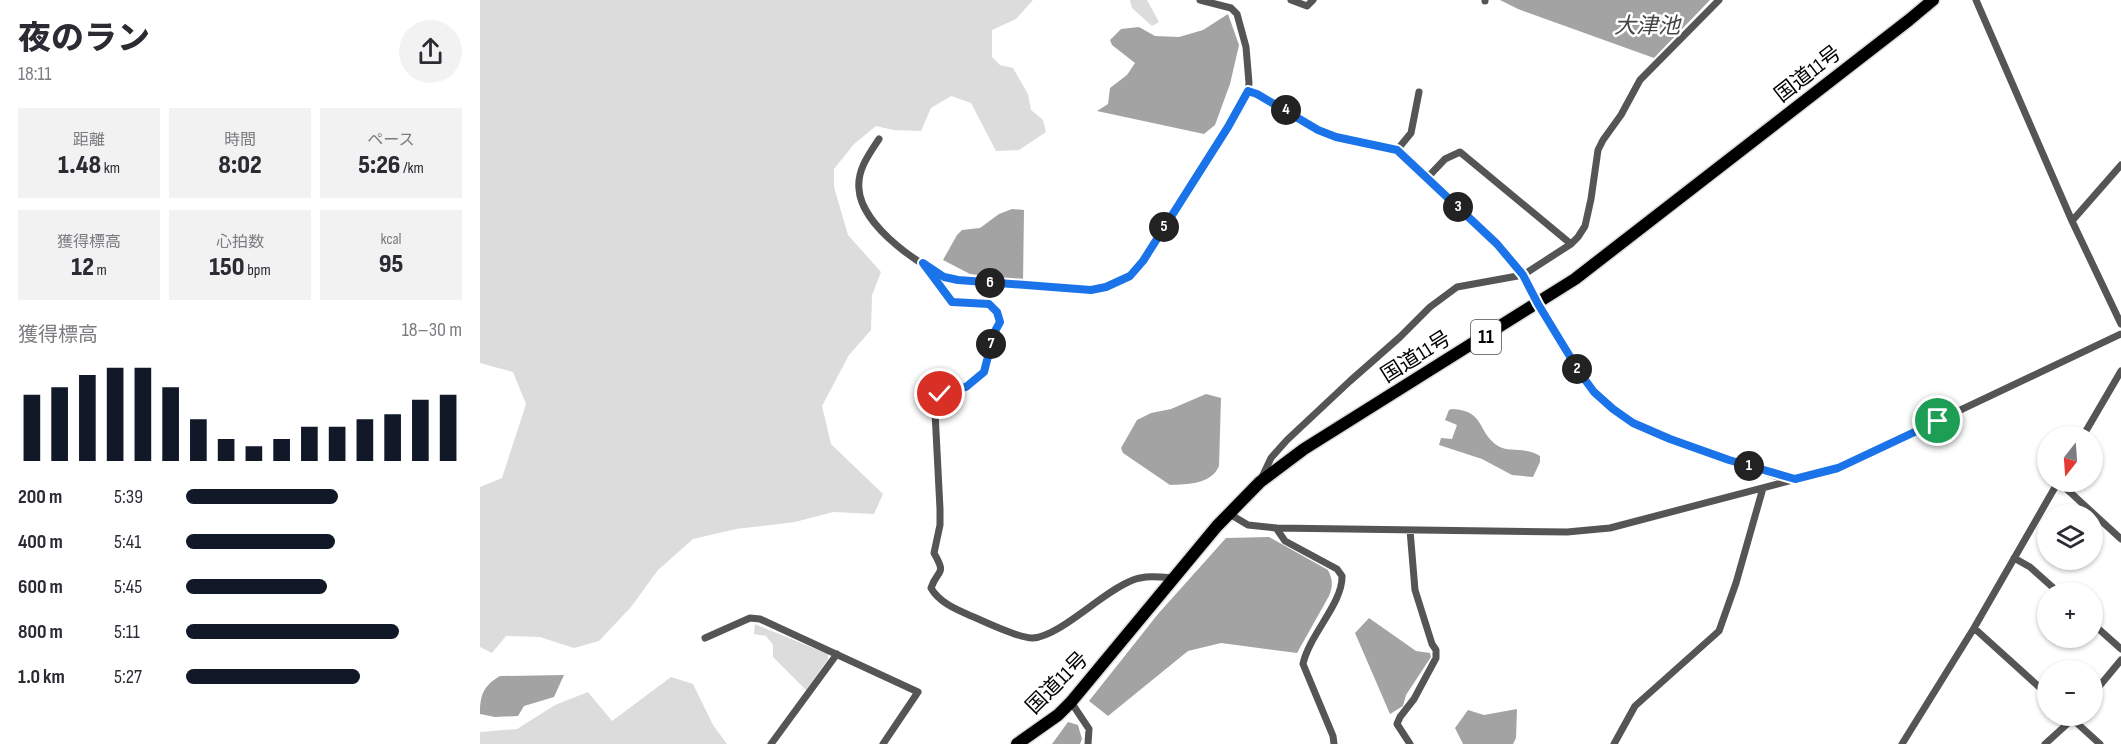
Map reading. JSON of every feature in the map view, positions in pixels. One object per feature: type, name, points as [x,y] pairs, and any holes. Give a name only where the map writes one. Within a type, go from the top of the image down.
[{"type":"highway","name":"国道11号","points":[[1017,744],[1058,715],[1071,702],[1228,513],[1260,482],[1297,454],[1538,304],[1610,254],[1933,0]]},
{"type":"street","points":[[879,139],[867,157],[861,172],[859,189],[862,202],[882,231],[900,247],[944,277],[1091,290],[1119,281],[1130,276],[1143,261],[1228,127],[1248,91],[1246,47],[1237,14],[1231,8],[1200,0]]},
{"type":"street","points":[[1291,0],[1307,6],[1313,0]]},
{"type":"street","points":[[1260,482],[1271,459],[1287,440],[1430,307],[1458,287],[1523,275],[1571,244],[1585,226],[1598,150],[1603,140],[1621,115],[1641,80],[1719,0]]},
{"type":"street","points":[[1976,0],[2072,221],[2121,324]]},
{"type":"street","points":[[1248,91],[1318,130],[1336,137],[1397,150],[1497,244],[1523,275],[1580,373],[1594,392],[1613,409],[1633,423],[1670,439],[1729,460],[1795,479]]},
{"type":"street","points":[[1397,150],[1411,133],[1419,92]]},
{"type":"street","points":[[1426,178],[1445,159],[1460,152],[1571,244]]},
{"type":"street","points":[[2072,221],[2121,165]]},
{"type":"street","points":[[923,263],[952,302],[989,304],[997,312],[1000,322],[994,333],[984,372],[966,387],[945,390],[940,394],[934,412],[940,509],[940,525],[934,553],[942,566],[942,571],[931,588],[934,594],[957,610],[989,625],[1032,638],[1063,625],[1104,596],[1133,580],[1148,577],[1175,578]]},
{"type":"street","points":[[1228,513],[1248,525],[1276,528],[1567,532],[1610,528],[1838,468],[2121,334]]},
{"type":"street","points":[[2090,426],[2121,371]]},
{"type":"street","points":[[1614,744],[1635,706],[1719,631],[1736,583],[1763,488]]},
{"type":"street","points":[[1902,744],[1974,628],[2052,492]]},
{"type":"street","points":[[2069,492],[2121,538]]},
{"type":"street","points":[[1276,528],[1286,541],[1337,569],[1342,576],[1340,592],[1306,652],[1303,664],[1334,736],[1334,744]]},
{"type":"street","points":[[1410,530],[1414,590],[1436,650],[1436,658],[1414,699],[1397,724],[1410,744]]},
{"type":"street","points":[[2014,558],[2030,567],[2047,582]]},
{"type":"street","points":[[705,638],[750,618],[760,619],[918,692],[883,744]]},
{"type":"street","points":[[1974,628],[2037,685]]},
{"type":"street","points":[[2103,633],[2121,649]]},
{"type":"street","points":[[771,744],[837,654]]},
{"type":"street","points":[[2103,682],[2121,660]]},
{"type":"street","points":[[1071,702],[1089,729],[1088,744]]},
{"type":"street","points":[[2045,744],[2064,726]]},
{"type":"street","points":[[2082,726],[2100,744]]},
{"type":"shaded area","points":[[480,0],[1033,0],[1016,19],[992,30],[992,57],[1000,65],[1013,68],[1028,94],[1031,110],[1043,120],[1046,132],[1019,150],[996,151],[971,103],[951,96],[931,108],[921,131],[893,130],[876,126],[854,144],[834,169],[834,187],[848,235],[881,272],[872,295],[871,330],[849,355],[822,406],[831,444],[883,494],[874,514],[833,512],[795,522],[736,529],[693,539],[658,570],[631,607],[599,641],[574,648],[540,637],[506,636],[492,653],[480,647],[480,487],[502,478],[526,404],[513,372],[480,363]]},
{"type":"shaded area","points":[[1130,0],[1147,0],[1159,22],[1152,26],[1132,8]]},
{"type":"shaded area","points":[[755,624],[828,654],[828,659],[806,690],[773,657],[773,645],[766,636],[754,634]]},
{"type":"shaded area","points":[[671,677],[693,684],[713,725],[727,744],[480,744],[480,732],[517,729],[555,705],[588,692],[612,721]]},
{"type":"water","name":"大津池","points":[[1500,0],[1710,0],[1654,58],[1518,9]]},
{"type":"water","points":[[1228,14],[1239,45],[1230,84],[1215,125],[1204,134],[1097,111],[1108,104],[1110,88],[1127,75],[1135,63],[1112,45],[1110,40],[1121,29],[1139,27],[1155,36],[1179,37],[1203,30]]},
{"type":"water","points":[[1012,209],[1024,210],[1023,281],[970,274],[943,260],[962,230],[980,228],[999,214]]},
{"type":"water","points":[[1206,394],[1221,398],[1219,466],[1210,477],[1198,482],[1170,485],[1123,453],[1121,448],[1137,420]]},
{"type":"water","points":[[1449,410],[1463,411],[1476,418],[1486,434],[1498,446],[1529,451],[1540,456],[1540,462],[1533,477],[1512,475],[1482,459],[1439,445],[1441,438],[1452,439],[1457,425],[1445,420]]},
{"type":"water","points":[[1269,537],[1328,570],[1331,577],[1332,586],[1329,596],[1297,653],[1221,643],[1188,651],[1108,716],[1089,701],[1158,614],[1226,538]]},
{"type":"water","points":[[1369,618],[1416,651],[1430,653],[1431,657],[1406,695],[1403,706],[1390,714],[1355,633]]},
{"type":"water","points":[[564,675],[554,697],[524,706],[518,716],[495,717],[480,714],[481,701],[486,687],[500,676]]},
{"type":"water","points":[[1517,709],[1516,738],[1513,744],[1463,744],[1455,728],[1468,710],[1484,715]]},
{"type":"water","points":[[1068,722],[1078,725],[1082,739],[1080,744],[1052,744]]},
{"type":"route","points":[[940,394],[952,388],[966,387],[984,372],[994,333],[1000,322],[997,312],[989,304],[952,302],[923,263],[944,277],[958,280],[1091,290],[1106,287],[1130,276],[1143,261],[1228,127],[1248,91],[1318,130],[1336,137],[1397,150],[1497,244],[1523,275],[1538,304],[1594,392],[1633,423],[1729,460],[1788,479],[1795,479],[1838,468],[1938,421]]}]
